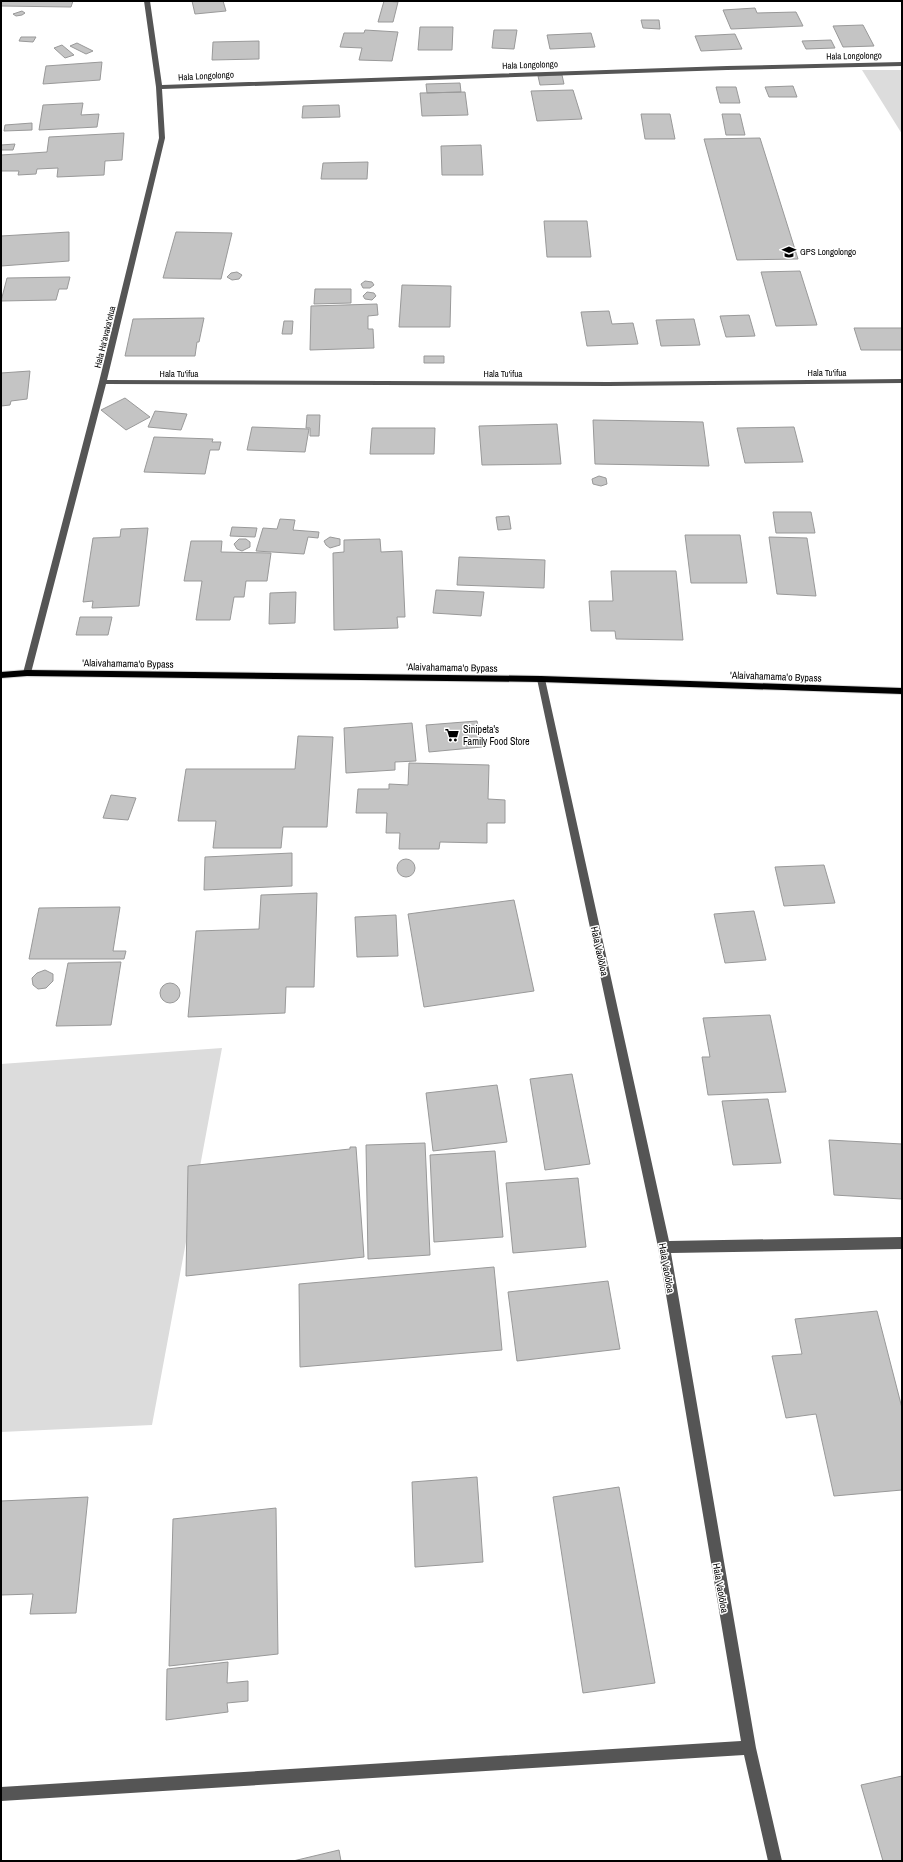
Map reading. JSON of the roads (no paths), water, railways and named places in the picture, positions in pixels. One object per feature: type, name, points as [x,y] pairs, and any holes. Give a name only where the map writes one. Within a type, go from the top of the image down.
[{"type":"main road","name":"'Alaivahamama'o Bypass","points":[[1,675],[27,673],[541,679],[902,691]]},
{"type":"street","name":"Hala Ha'avaka'otua","points":[[27,673],[103,382],[162,138],[160,87],[147,1]]},
{"type":"street","name":"Hala Longolongo","points":[[160,87],[719,68],[902,64]]},
{"type":"street","name":"Hala Tu'ifua","points":[[103,382],[608,384],[902,381]]},
{"type":"street","name":"Hala Vaolōloa","points":[[541,679],[664,1247],[749,1748],[775,1861]]},
{"type":"street","points":[[664,1247],[902,1243]]},
{"type":"street","points":[[1,1794],[749,1748]]},
{"type":"place","name":"GPS Longolongo","points":[[789,252]]},
{"type":"place","name":"Sinipeta's Family Food Store","points":[[452,735]]}]
